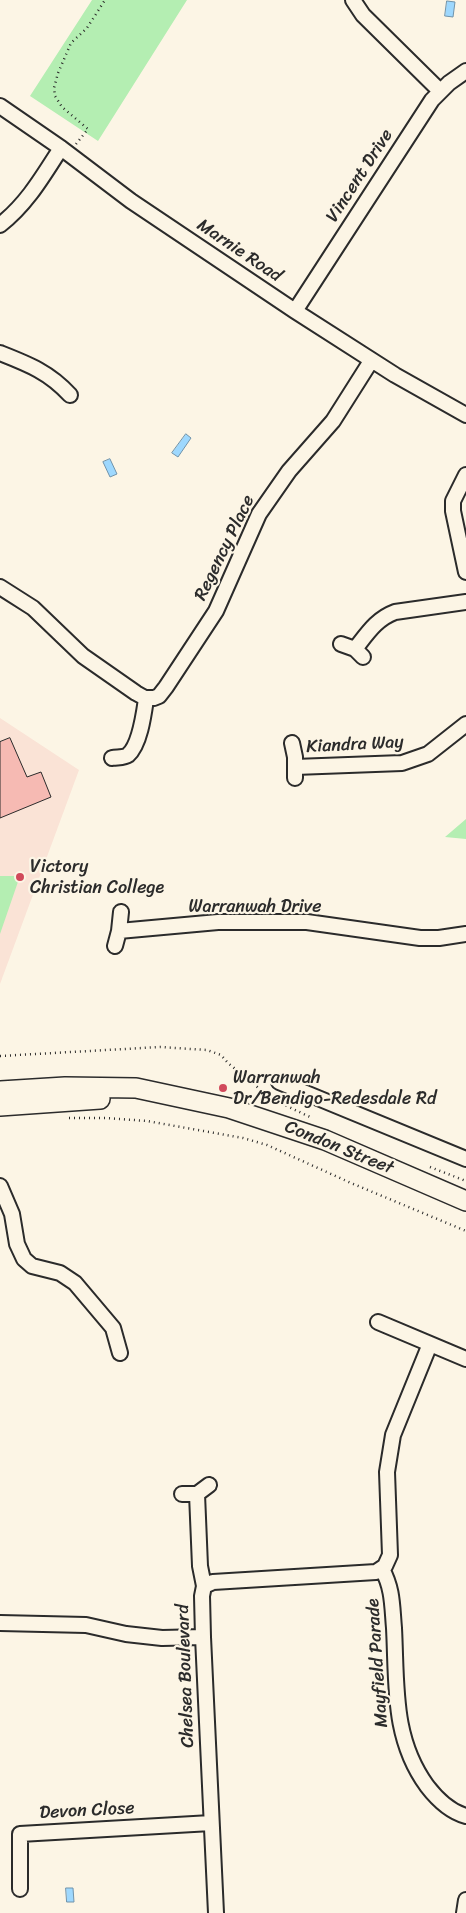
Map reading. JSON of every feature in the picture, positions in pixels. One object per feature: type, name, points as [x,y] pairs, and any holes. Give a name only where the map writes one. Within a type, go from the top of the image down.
[{"type":"main road","name":"Condon Street","points":[[0,1091],[65,1087],[136,1088],[209,1104],[325,1140],[466,1201]]},
{"type":"main road","name":"Condon Street","points":[[0,1106],[119,1099],[209,1104]]},
{"type":"street","points":[[353,0],[363,15],[440,92]]},
{"type":"street","name":"Vincent Drive","points":[[295,311],[426,110],[440,92],[466,71]]},
{"type":"street","name":"Marnie Road","points":[[0,106],[131,201],[295,311],[402,380],[466,414]]},
{"type":"street","points":[[0,225],[29,198],[64,151]]},
{"type":"street","points":[[0,353],[40,370],[70,395]]},
{"type":"street","name":"Regency Place","points":[[146,698],[159,696],[172,679],[216,611],[259,514],[289,471],[333,421],[371,361]]},
{"type":"street","points":[[466,475],[453,501],[453,511],[466,572]]},
{"type":"street","points":[[0,587],[33,608],[92,663],[146,698],[143,721],[134,746],[127,756],[112,758]]},
{"type":"street","points":[[341,644],[359,653],[372,628],[386,615],[395,612],[466,602]]},
{"type":"street","name":"Kiandra Way","points":[[292,743],[295,773],[402,763],[428,754],[466,724]]},
{"type":"street","points":[[115,946],[121,912]]},
{"type":"street","name":"Warranwah Drive","points":[[119,931],[218,922],[307,922],[420,938],[439,938],[466,934]]},
{"type":"street","points":[[278,1082],[466,1159]]},
{"type":"street","points":[[0,1186],[12,1214],[17,1244],[24,1259],[38,1268],[65,1275],[78,1286],[113,1328],[120,1353]]},
{"type":"street","points":[[378,1322],[466,1359]]},
{"type":"street","points":[[382,1569],[388,1562],[390,1555],[387,1472],[393,1435],[430,1344]]},
{"type":"street","points":[[182,1494],[197,1494],[209,1485]]},
{"type":"street","points":[[197,1494],[200,1566],[204,1586]]},
{"type":"street","name":"Chelsea Boulevard","points":[[216,1913],[203,1637],[202,1596],[204,1586],[213,1582],[376,1572],[382,1569]]},
{"type":"street","name":"Mayfield Parade","points":[[382,1569],[392,1591],[400,1724],[406,1746],[416,1769],[430,1790],[451,1809],[466,1816]]},
{"type":"street","points":[[0,1623],[86,1625],[126,1634],[162,1638],[203,1637]]},
{"type":"street","name":"Devon Close","points":[[20,1889],[20,1834],[211,1823]]},
{"type":"street","points":[[464,1913],[466,1900]]},
{"type":"path","points":[[64,151],[88,129],[57,102],[55,81],[71,43],[87,28],[105,0]]},
{"type":"path","points":[[0,1056],[160,1047],[206,1050],[221,1055],[272,1099],[316,1120]]},
{"type":"path","points":[[68,1118],[148,1121],[243,1138],[259,1143],[466,1231]]},
{"type":"path","points":[[427,1166],[466,1181]]},
{"type":"shaded area","name":"Victory Christian College","points":[[0,718],[79,770],[0,984]]},
{"type":"green space","points":[[92,0],[187,0],[98,141],[30,96]]},
{"type":"green space","points":[[466,819],[466,839],[445,837]]},
{"type":"green space","points":[[0,876],[20,876],[0,934]]},
{"type":"water","points":[[447,1],[455,2],[453,17],[445,16]]},
{"type":"water","points":[[186,434],[191,438],[178,457],[172,453]]},
{"type":"water","points":[[110,459],[117,474],[110,477],[103,462]]},
{"type":"water","points":[[66,1888],[73,1888],[74,1902],[67,1902]]},
{"type":"building","points":[[10,738],[27,777],[41,772],[51,797],[0,818],[0,742]]},
{"type":"place","name":"Victory Christian College","points":[[20,877]]},
{"type":"place","name":"Warranwah Dr/Bendigo-Redesdale Rd","points":[[223,1088]]}]
